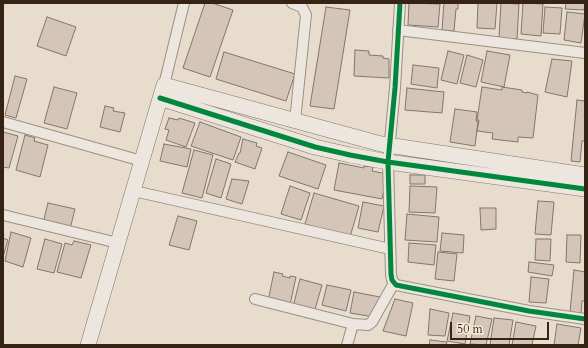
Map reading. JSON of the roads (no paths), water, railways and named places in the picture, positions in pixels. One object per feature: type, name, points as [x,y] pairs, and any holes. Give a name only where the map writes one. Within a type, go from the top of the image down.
[{"type":"street","points":[[88,345],[162,92],[184,3]]},
{"type":"street","points":[[292,3],[302,7],[306,15],[295,121]]},
{"type":"street","points":[[400,3],[396,88],[388,162],[391,274],[394,283],[396,285],[521,309],[585,319]]},
{"type":"street","points":[[398,30],[585,53]]},
{"type":"street","points":[[162,92],[295,121],[381,144],[585,175]]},
{"type":"street","points":[[162,92],[315,147],[388,162],[585,189]]},
{"type":"street","points":[[3,122],[142,161]]},
{"type":"street","points":[[543,168],[543,183]]},
{"type":"street","points":[[134,191],[390,249]]},
{"type":"street","points":[[3,215],[118,243]]},
{"type":"street","points":[[256,299],[353,324],[368,325],[372,322],[394,283]]},
{"type":"street","points":[[347,345],[353,324]]}]
